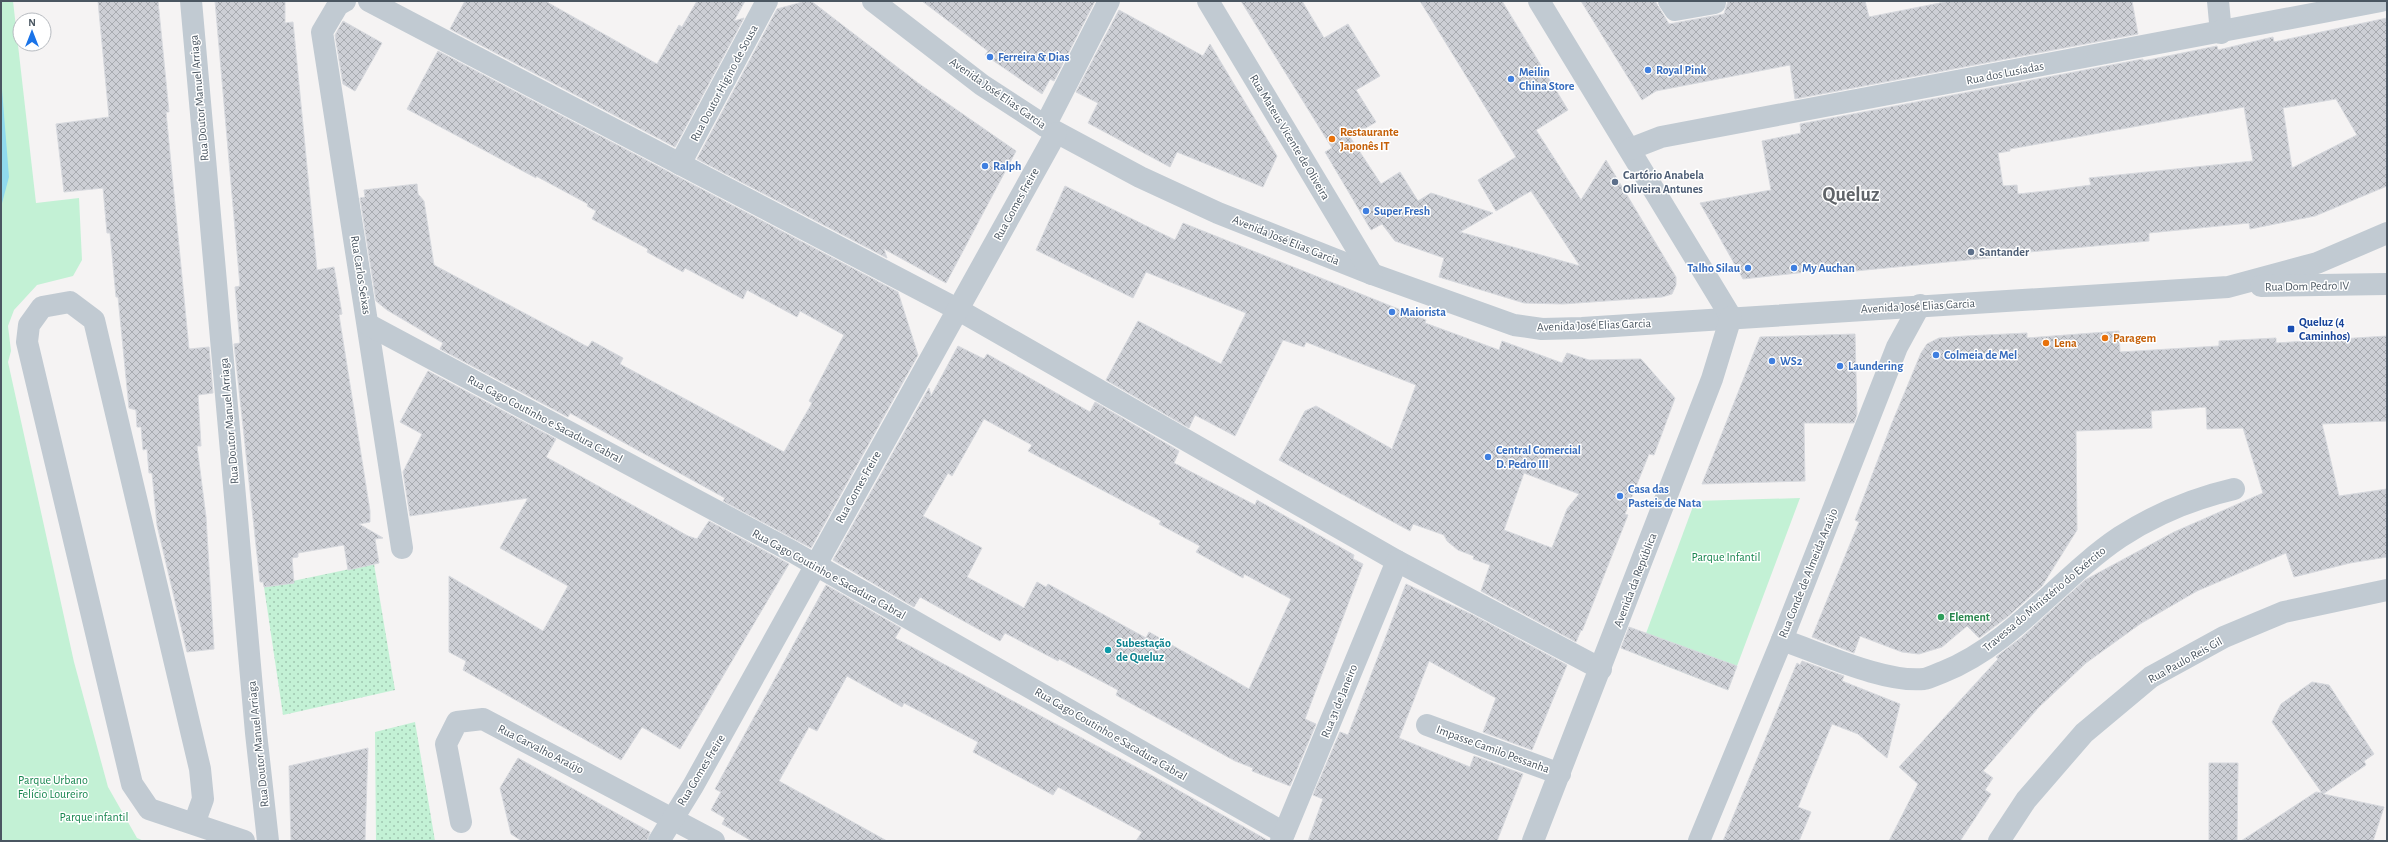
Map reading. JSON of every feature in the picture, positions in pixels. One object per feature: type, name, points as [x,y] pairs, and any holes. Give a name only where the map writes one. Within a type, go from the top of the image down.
[{"type":"street","name":"Rua Doutor Manuel Arriaga","points":[[191,1],[256,733],[268,841]]},
{"type":"street","points":[[369,1],[957,309],[1397,561],[1601,669]]},
{"type":"street","name":"Rua Doutor Higino de Sousa","points":[[680,164],[767,1]]},
{"type":"street","name":"Avenida José Elias Garcia","points":[[874,1],[982,85],[1050,130],[1140,177],[1218,213],[1372,274],[1514,325],[1542,329],[1582,328],[1920,305],[2228,287],[2317,263],[2387,233]]},
{"type":"street","name":"Rua Gomes Freire","points":[[659,841],[672,817],[693,786],[957,309],[1050,130],[1109,1]]},
{"type":"street","name":"Rua Mateus Vicente de Oliveira","points":[[1208,1],[1372,274]]},
{"type":"street","points":[[1539,1],[1731,317]]},
{"type":"street","points":[[1669,1],[1675,10],[1715,3],[1715,1]]},
{"type":"street","points":[[2218,1],[2221,33]]},
{"type":"street","name":"Rua dos Lusíadas","points":[[1630,149],[1661,137],[2221,33],[2381,1]]},
{"type":"street","name":"Rua Carlos Seixas","points":[[342,3],[322,32],[369,325],[402,548]]},
{"type":"street","name":"Rua Dom Pedro IV","points":[[2228,287],[2387,284]]},
{"type":"street","points":[[194,824],[203,799],[200,769],[94,320],[70,302],[42,307],[29,325],[27,342],[132,784],[149,809],[240,840]]},
{"type":"street","name":"Rua Conde de Almeida Araújo","points":[[1699,841],[1782,640],[1897,347],[1920,305]]},
{"type":"street","name":"Avenida da República","points":[[1533,841],[1601,669],[1712,379],[1731,317]]},
{"type":"street","name":"Rua Gago Coutinho e Sacadura Cabral","points":[[369,325],[816,565],[1282,837]]},
{"type":"street","name":"Travessa do Ministério do Exército","points":[[1782,640],[1892,678],[1925,679],[1965,663],[2000,638],[2121,537],[2180,506],[2234,489]]},
{"type":"street","name":"Rua 31 de Janeiro","points":[[1282,837],[1397,561]]},
{"type":"street","name":"Rua Paulo Reis Gil","points":[[1999,841],[2026,800],[2084,733],[2151,677],[2224,637],[2284,612],[2387,590]]},
{"type":"street","name":"Rua Carvalho Araújo","points":[[461,822],[446,744],[457,722],[483,719],[672,817],[714,841]]},
{"type":"street","name":"Impasse Camilo Pessanha","points":[[1427,725],[1560,774]]},
{"type":"green space","name":"Parque Urbano Felício Loureiro","points":[[1,1],[13,1],[14,12],[12,12],[12,52],[19,52],[36,203],[79,198],[82,260],[73,276],[37,285],[14,310],[8,326],[11,351],[8,362],[74,662],[108,787],[137,838],[144,841],[1,841]]},
{"type":"green space","name":"Parque Infantil","points":[[1800,498],[1728,690],[1638,655],[1695,501]]},
{"type":"green space","points":[[374,564],[395,690],[283,715],[264,587]]},
{"type":"green space","points":[[415,722],[435,841],[376,841],[375,732]]},
{"type":"water","points":[[1,77],[9,177],[1,207]]},
{"type":"building","points":[[98,1],[158,1],[169,112],[166,112],[189,349],[209,347],[213,393],[198,395],[201,446],[197,446],[206,517],[214,649],[187,652],[157,525],[152,473],[149,473],[147,449],[143,450],[141,427],[137,427],[136,410],[129,408],[118,297],[116,297],[110,233],[107,233],[103,188],[64,192],[56,124],[109,117]]},
{"type":"building","points":[[215,1],[285,1],[285,23],[293,22],[317,270],[334,267],[342,314],[339,315],[370,511],[370,522],[359,524],[383,538],[375,539],[379,563],[348,570],[344,545],[298,553],[298,557],[292,558],[294,583],[264,587],[263,582],[260,582],[234,344],[240,343],[235,287],[240,286]]},
{"type":"building","points":[[465,1],[545,1],[657,64],[679,25],[682,27],[697,1],[745,1],[734,21],[744,18],[675,147],[450,29]]},
{"type":"building","points":[[811,1],[918,83],[1016,151],[946,283],[884,249],[887,258],[697,159],[777,9]]},
{"type":"building","points":[[922,1],[1095,1],[1054,81],[1050,79],[1042,94],[985,55],[988,51]]},
{"type":"building","points":[[1241,1],[1302,1],[1324,38],[1348,24],[1380,76],[1356,90],[1376,122],[1350,137],[1381,184],[1400,172],[1418,201],[1431,193],[1493,213],[1460,232],[1580,266],[1531,191],[1496,211],[1478,180],[1516,157],[1420,1],[1502,1],[1568,110],[1536,130],[1581,200],[1606,160],[1676,277],[1676,285],[1672,294],[1662,297],[1563,304],[1524,303],[1439,277],[1444,258],[1395,241],[1382,224],[1371,230],[1325,152],[1332,148]]},
{"type":"building","points":[[1581,1],[1655,1],[1669,24],[1724,14],[1728,1],[1865,1],[1869,17],[1950,1],[2132,1],[2138,34],[1795,99],[1790,65],[1656,91],[1642,100]]},
{"type":"building","points":[[1119,10],[1203,56],[1210,44],[1277,156],[1263,187],[1177,152],[1170,167],[1088,123],[1098,103],[1076,92]]},
{"type":"building","points":[[2387,18],[2387,186],[2315,216],[2250,229],[2249,223],[2149,233],[2149,241],[2029,252],[2029,254],[1835,273],[1834,269],[1743,279],[1700,203],[1771,190],[1762,141],[1801,133],[1800,124],[2217,46],[2218,50],[2273,37],[2274,42]],"holes":[[[2336,99],[2357,135],[2292,168],[2283,108]],[[2244,107],[2253,161],[2089,178],[2091,185],[2018,194],[2017,185],[2003,186],[1998,153],[2010,151],[2010,149]]]},
{"type":"building","points":[[343,21],[382,43],[355,91],[343,84],[335,35]]},
{"type":"building","points":[[438,51],[898,292],[918,355],[811,548],[723,501],[725,498],[570,413],[568,417],[440,349],[443,343],[387,310],[376,301],[360,198],[365,197],[364,190],[417,184],[418,194],[424,201],[434,265],[588,347],[592,341],[623,358],[620,364],[784,452],[812,403],[809,401],[844,335],[800,311],[797,317],[747,290],[743,299],[685,268],[683,272],[647,252],[648,249],[592,219],[596,211],[587,206],[588,204],[407,109]]},
{"type":"building","points":[[1065,186],[1175,240],[1183,223],[1426,320],[1425,323],[1499,350],[1502,341],[1562,363],[1567,353],[1589,360],[1641,359],[1675,398],[1654,455],[1649,454],[1625,514],[1628,515],[1582,631],[1581,630],[1576,642],[1481,591],[1490,565],[1473,559],[1474,556],[1458,550],[1447,541],[1444,535],[1413,524],[1410,531],[1279,460],[1305,411],[1316,406],[1392,449],[1416,385],[1306,342],[1304,347],[1283,340],[1235,436],[1195,415],[1189,428],[1106,380],[1138,321],[1221,364],[1246,313],[1146,272],[1133,298],[1036,250]],"holes":[[[1524,473],[1579,494],[1567,509],[1552,548],[1504,530]]]},
{"type":"building","points":[[2119,331],[2120,352],[2219,346],[2219,341],[2276,338],[2276,343],[2387,336],[2387,421],[2322,424],[2339,496],[2387,489],[2387,557],[2350,563],[2294,577],[2286,553],[2197,591],[2140,624],[2086,663],[2039,707],[1983,771],[1993,778],[1985,790],[1991,794],[1960,841],[1889,841],[1918,784],[1899,767],[1998,659],[1996,657],[2022,637],[2085,580],[2174,532],[2263,493],[2243,428],[2207,429],[2206,407],[2151,411],[2152,428],[2076,431],[2077,530],[2042,586],[2006,618],[1979,638],[1967,626],[1942,647],[1919,654],[1902,652],[1860,636],[1854,653],[1812,637],[1859,522],[1855,520],[1892,423],[1921,353],[1927,344],[1939,338],[1966,336],[2027,333],[2027,338]]},
{"type":"building","points":[[1855,334],[1857,414],[1854,423],[1804,423],[1805,481],[1702,484],[1760,337]]},
{"type":"building","points":[[958,346],[984,359],[987,354],[1090,412],[1095,402],[1179,451],[1174,463],[1255,505],[1257,500],[1354,555],[1353,559],[1363,564],[1305,719],[1316,724],[1290,786],[1252,771],[1253,768],[1235,761],[1116,695],[1118,690],[1059,659],[1058,661],[1005,633],[1000,641],[920,597],[914,607],[833,560],[929,388],[931,396]],"holes":[[[984,419],[1032,445],[1028,451],[1161,521],[1159,524],[1200,546],[1196,552],[1243,578],[1244,574],[1291,599],[1249,689],[1149,632],[1146,638],[1048,584],[1046,587],[1037,582],[1024,608],[967,577],[982,548],[923,516],[948,473],[952,476]]]},
{"type":"building","points":[[428,371],[556,439],[546,457],[688,536],[697,539],[709,521],[789,564],[680,749],[642,727],[621,760],[463,670],[466,661],[449,652],[449,576],[543,631],[568,586],[500,548],[528,498],[410,516],[403,472],[422,434],[400,422]]},
{"type":"building","points":[[1406,584],[1473,615],[1567,665],[1532,750],[1483,732],[1496,698],[1429,661],[1399,738],[1470,767],[1474,756],[1523,774],[1497,841],[1308,841],[1323,799],[1313,795],[1340,732],[1348,735]]},
{"type":"building","points":[[826,585],[901,628],[895,638],[1151,775],[1269,841],[1136,841],[1142,832],[1058,787],[1053,795],[973,752],[978,742],[904,703],[902,707],[847,676],[817,731],[809,727],[779,781],[887,841],[752,841],[722,824],[725,818],[711,810],[721,792],[715,789]]},
{"type":"building","points":[[1629,627],[1737,666],[1728,690],[1621,648]]},
{"type":"building","points":[[1802,661],[1844,676],[1842,681],[1900,704],[1887,758],[1858,734],[1832,724],[1798,807],[1811,812],[1799,841],[1723,841],[1797,663],[1800,665]]},
{"type":"building","points":[[2312,682],[2329,685],[2374,754],[2364,761],[2366,765],[2323,794],[2384,807],[2373,841],[2241,841],[2316,792],[2322,793],[2272,722],[2281,704]]},
{"type":"building","points":[[368,748],[365,841],[291,841],[289,766]]},
{"type":"building","points":[[518,758],[650,832],[647,841],[522,841],[511,834],[500,788]]},
{"type":"building","points":[[2209,763],[2238,763],[2237,841],[2209,841]]},
{"type":"place","name":"Ferreira & Dias","points":[[990,57]]},
{"type":"place","name":"Royal Pink","points":[[1648,70]]},
{"type":"place","name":"Meilin China Store","points":[[1511,79]]},
{"type":"place","name":"Restaurante Japonês IT","points":[[1332,139]]},
{"type":"place","name":"Ralph","points":[[985,166]]},
{"type":"place","name":"Cartório Anabela Oliveira Antunes","points":[[1615,182]]},
{"type":"place","name":"Super Fresh","points":[[1366,211]]},
{"type":"place","name":"Santander","points":[[1971,252]]},
{"type":"place","name":"Talho Silau","points":[[1748,268]]},
{"type":"place","name":"My Auchan","points":[[1794,268]]},
{"type":"place","name":"Maiorista","points":[[1392,312]]},
{"type":"place","name":"Queluz (4 Caminhos)","points":[[2291,329]]},
{"type":"place","name":"Paragem","points":[[2105,338]]},
{"type":"place","name":"Lena","points":[[2046,343]]},
{"type":"place","name":"Colmeia de Mel","points":[[1936,355]]},
{"type":"place","name":"WS2","points":[[1772,361]]},
{"type":"place","name":"Laundering","points":[[1840,366]]},
{"type":"place","name":"Central Comercial D. Pedro III","points":[[1488,457]]},
{"type":"place","name":"Casa das Pasteis de Nata","points":[[1620,496]]},
{"type":"place","name":"Element","points":[[1941,617]]},
{"type":"place","name":"Subestação de Queluz","points":[[1108,650]]},
{"type":"district","name":"Queluz","points":[[1851,194]]},
{"type":"park label","name":"Parque infantil","points":[[94,817]]}]
